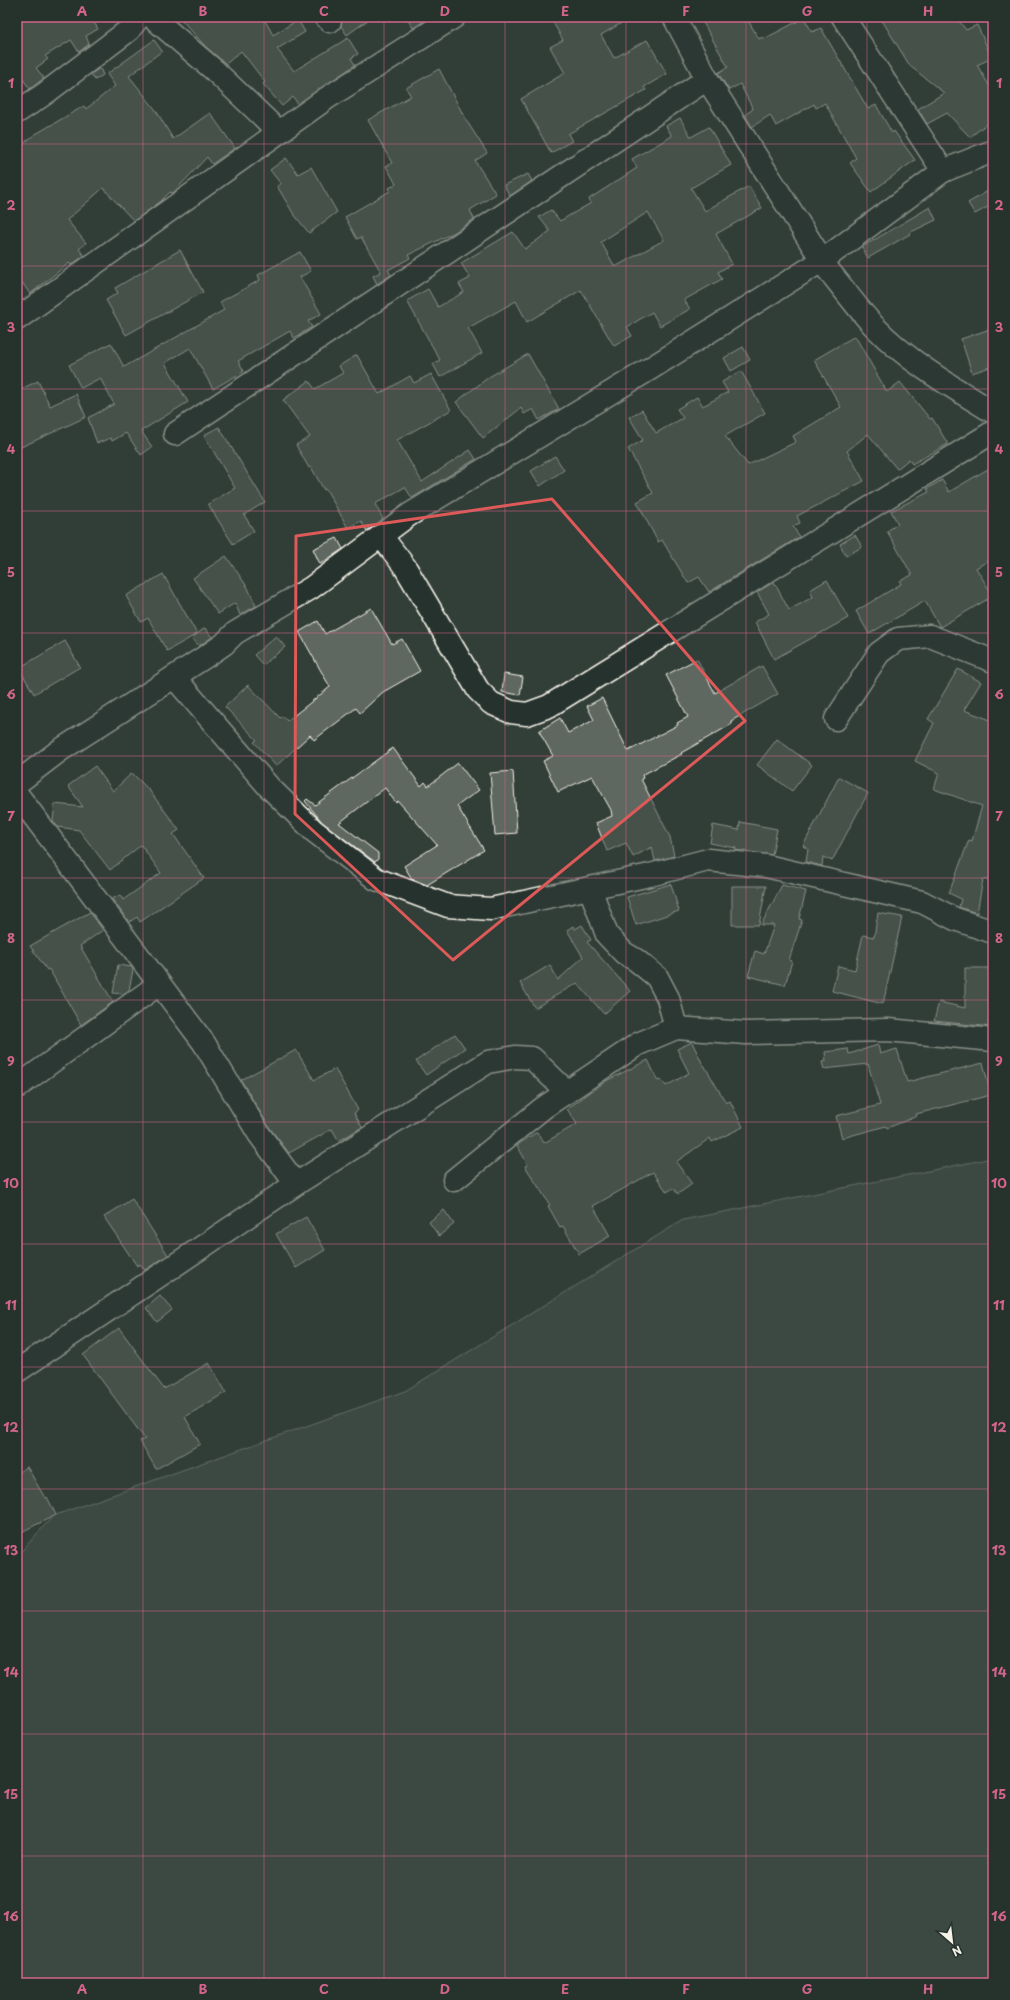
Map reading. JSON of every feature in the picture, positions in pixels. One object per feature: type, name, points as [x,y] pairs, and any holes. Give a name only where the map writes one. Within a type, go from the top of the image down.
[{"type":"street","points":[[17,112],[43,95],[128,30],[139,17]]},
{"type":"street","points":[[152,17],[214,70],[279,132]]},
{"type":"street","points":[[17,319],[327,98],[454,17]]},
{"type":"street","points":[[674,17],[707,79],[823,260],[851,299],[874,327],[909,357],[957,391],[993,412]]},
{"type":"street","points":[[843,17],[943,171]]},
{"type":"street","points":[[175,434],[707,79]]},
{"type":"street","points":[[17,783],[59,751],[224,644],[235,633],[311,588],[409,515],[634,378],[823,260],[943,171],[993,151]]},
{"type":"street","points":[[382,536],[405,567],[478,690],[491,703],[511,712],[527,714],[550,706],[993,432]]},
{"type":"street","points":[[836,719],[878,653],[898,640],[930,636],[993,661]]},
{"type":"street","points":[[174,677],[269,787],[314,831],[376,879],[448,906],[491,909],[650,875],[708,860],[759,865],[922,902],[955,919],[993,932]]},
{"type":"street","points":[[17,794],[204,1043],[259,1134],[296,1184]]},
{"type":"street","points":[[590,888],[608,936],[624,953],[636,960],[658,977],[668,998],[676,1028]]},
{"type":"street","points":[[17,1087],[159,984]]},
{"type":"street","points":[[454,1180],[543,1108],[638,1044],[676,1028],[746,1033],[888,1030],[993,1040]]},
{"type":"street","points":[[17,1371],[296,1184],[488,1062],[515,1057],[532,1058],[567,1092]]},
{"type":"highlighted area","points":[[552,499],[745,721],[453,960],[295,814],[296,536]]},
{"type":"shaded area","points":[[993,1158],[993,1983],[17,1983],[17,1556],[53,1516],[405,1391],[683,1220]]},
{"type":"building","points":[[17,17],[91,17],[98,29],[86,36],[89,44],[79,52],[71,40],[45,56],[48,59],[36,68],[44,78],[30,89],[22,78],[17,83]]},
{"type":"building","points":[[179,17],[263,17],[273,35],[298,20],[305,32],[277,49],[294,71],[348,38],[358,54],[351,58],[355,65],[298,104],[293,97],[282,106],[263,84],[265,82],[241,51],[226,64],[206,47]]},
{"type":"building","points":[[342,17],[372,17],[347,35],[341,26]]},
{"type":"building","points":[[406,17],[431,17],[413,28]]},
{"type":"building","points":[[550,17],[632,17],[601,35],[614,58],[647,40],[667,74],[644,87],[646,90],[568,134],[572,141],[551,153],[521,99],[565,73],[550,47],[563,40]]},
{"type":"building","points":[[700,17],[746,17],[759,39],[763,37],[764,39],[804,18],[812,32],[821,28],[868,109],[876,105],[892,133],[894,131],[915,160],[871,192],[850,163],[856,158],[825,103],[816,108],[814,104],[776,126],[770,115],[752,127],[745,115],[753,109],[740,84],[729,90],[718,73],[728,67]]},
{"type":"building","points":[[880,17],[956,17],[966,30],[977,25],[992,58],[977,65],[993,92],[993,119],[970,137],[947,113],[927,124],[918,109],[944,93],[910,66]]},
{"type":"building","points":[[154,40],[162,51],[129,76],[155,109],[173,139],[210,113],[235,148],[212,164],[207,157],[173,193],[170,192],[160,202],[134,221],[103,188],[67,220],[86,243],[79,249],[84,256],[71,265],[69,263],[30,294],[17,275],[17,149],[34,135],[84,106],[86,109],[115,86],[107,74]]},
{"type":"building","points":[[100,68],[103,75],[95,80],[91,74]]},
{"type":"building","points":[[439,69],[466,120],[487,153],[475,161],[496,194],[470,210],[474,219],[455,232],[408,255],[410,258],[388,270],[391,275],[377,284],[373,276],[381,272],[361,237],[357,239],[345,217],[390,191],[389,188],[396,184],[386,166],[392,163],[368,120],[411,96],[406,88]]},
{"type":"building","points":[[680,118],[691,137],[709,127],[731,165],[691,188],[705,211],[749,186],[762,208],[716,234],[732,264],[718,272],[722,279],[684,300],[690,309],[660,326],[652,312],[627,327],[632,336],[614,346],[581,290],[527,322],[516,301],[468,328],[482,353],[440,377],[433,364],[440,360],[407,301],[428,289],[438,307],[464,292],[459,284],[470,278],[461,263],[513,232],[525,249],[550,231],[539,217],[551,210],[560,221],[591,203],[589,199],[637,168],[632,159],[672,136],[666,126]],"holes":[[[648,212],[664,240],[615,267],[601,242]]]},
{"type":"building","points":[[286,158],[298,174],[311,167],[337,212],[309,233],[293,213],[277,186],[281,184],[270,170]]},
{"type":"building","points":[[528,174],[532,181],[510,196],[504,185]]},
{"type":"building","points":[[993,188],[993,204],[975,214],[968,203]]},
{"type":"building","points":[[930,207],[936,220],[909,233],[910,234],[868,258],[862,247]]},
{"type":"building","points":[[180,250],[203,292],[126,335],[106,300],[118,293],[115,288]]},
{"type":"building","points":[[300,252],[311,271],[300,277],[321,314],[308,321],[312,327],[294,338],[290,331],[238,361],[244,371],[213,389],[190,348],[165,363],[188,402],[141,431],[152,447],[141,455],[126,433],[112,441],[111,438],[97,443],[88,418],[114,404],[100,378],[81,388],[69,365],[111,343],[124,367],[224,310],[220,302],[260,280],[258,275]]},
{"type":"building","points":[[993,328],[993,366],[972,373],[961,339]]},
{"type":"building","points":[[855,336],[887,392],[900,382],[930,419],[932,418],[948,444],[912,464],[909,459],[897,469],[868,434],[847,451],[864,481],[797,516],[800,523],[793,526],[799,537],[709,592],[699,577],[688,583],[662,540],[658,542],[637,502],[653,493],[628,449],[643,440],[629,417],[642,410],[656,433],[683,418],[677,409],[697,397],[703,406],[728,392],[722,382],[741,371],[765,413],[725,436],[748,465],[796,442],[793,436],[841,407],[814,360]]},
{"type":"building","points":[[743,347],[750,360],[731,371],[724,358]]},
{"type":"building","points":[[528,354],[559,409],[539,420],[533,409],[524,414],[521,408],[483,438],[456,402],[489,377]]},
{"type":"building","points":[[357,355],[379,394],[410,376],[414,383],[431,374],[451,410],[397,440],[422,482],[470,450],[476,459],[412,498],[405,487],[375,504],[383,519],[367,531],[361,521],[348,528],[326,489],[324,490],[311,467],[309,468],[296,445],[310,437],[283,400],[309,381],[315,389],[343,373],[339,366]]},
{"type":"building","points":[[38,381],[50,406],[76,394],[86,417],[21,447],[17,439],[17,391]]},
{"type":"building","points":[[219,427],[265,502],[244,515],[254,531],[233,544],[208,504],[235,488],[204,435]]},
{"type":"building","points":[[555,456],[564,470],[540,486],[531,471]]},
{"type":"building","points":[[993,466],[993,558],[976,568],[993,596],[940,627],[925,601],[869,634],[856,611],[901,584],[900,581],[912,575],[887,531],[898,524],[891,511],[929,492],[927,489],[942,480],[949,492]]},
{"type":"building","points":[[855,535],[862,547],[846,556],[840,544]]},
{"type":"building","points":[[337,538],[343,549],[320,564],[313,549]]},
{"type":"building","points":[[226,556],[248,588],[256,606],[240,615],[235,603],[218,614],[193,578]]},
{"type":"building","points":[[163,574],[197,634],[167,651],[148,618],[141,622],[126,596]]},
{"type":"building","points":[[827,580],[848,618],[774,659],[755,622],[769,614],[757,592],[774,582],[789,610],[813,597],[810,590]]},
{"type":"building","points":[[371,608],[392,644],[402,639],[420,671],[383,692],[360,713],[356,708],[314,740],[310,735],[276,766],[254,742],[257,740],[225,707],[248,685],[280,718],[283,716],[287,721],[330,687],[299,632],[318,621],[325,634]]},
{"type":"building","points":[[205,628],[212,637],[199,646],[192,638]]},
{"type":"building","points":[[276,636],[285,647],[263,665],[254,655]]},
{"type":"building","points":[[65,641],[80,667],[34,694],[19,668]]},
{"type":"building","points":[[697,659],[715,693],[762,666],[778,694],[731,721],[732,724],[681,753],[682,754],[642,775],[643,778],[641,779],[670,837],[674,856],[655,861],[652,847],[633,857],[626,843],[607,851],[596,823],[612,816],[611,810],[592,776],[558,792],[543,761],[553,756],[539,731],[560,718],[568,733],[594,720],[587,706],[602,698],[628,751],[678,725],[677,723],[688,717],[666,675]]},
{"type":"building","points":[[958,669],[981,682],[964,710],[993,721],[993,882],[983,879],[977,913],[959,907],[961,899],[949,893],[969,840],[972,841],[982,806],[934,789],[939,773],[915,761],[934,723],[928,719]]},
{"type":"building","points":[[504,674],[523,677],[520,695],[502,692]]},
{"type":"building","points":[[777,739],[812,765],[792,791],[757,765]]},
{"type":"building","points":[[393,748],[421,786],[425,782],[428,786],[458,763],[479,790],[457,806],[484,850],[427,885],[412,879],[404,866],[437,845],[398,801],[396,803],[385,788],[339,823],[378,853],[378,859],[375,862],[322,822],[305,801],[307,799],[315,805]]},
{"type":"building","points":[[95,766],[113,791],[132,773],[149,790],[179,830],[173,834],[204,878],[140,922],[137,917],[129,922],[112,899],[120,895],[123,900],[161,873],[141,845],[110,870],[79,830],[58,827],[53,821],[55,804],[83,807],[68,786]]},
{"type":"building","points":[[513,771],[517,833],[495,835],[490,773]]},
{"type":"building","points":[[839,777],[868,793],[832,861],[823,857],[822,866],[806,862],[808,849],[803,846]]},
{"type":"building","points":[[740,822],[777,829],[772,855],[735,850],[736,848],[710,843],[713,825],[739,830]]},
{"type":"building","points":[[671,884],[679,911],[636,925],[627,897]]},
{"type":"building","points":[[782,885],[806,891],[799,919],[802,920],[789,960],[792,961],[785,985],[748,976],[755,951],[764,954],[774,925],[761,925]]},
{"type":"building","points":[[732,886],[766,886],[759,925],[732,925]]},
{"type":"building","points":[[90,912],[103,930],[80,946],[113,1002],[81,1025],[49,969],[47,970],[30,946]]},
{"type":"building","points":[[878,913],[902,917],[883,1004],[832,991],[838,966],[855,970],[863,935],[874,937]]},
{"type":"building","points":[[582,925],[591,940],[587,942],[630,991],[604,1014],[577,983],[535,1008],[520,983],[550,965],[558,980],[583,957],[567,930],[573,926],[575,929]]},
{"type":"building","points":[[118,965],[132,967],[133,970],[129,990],[123,994],[113,993]]},
{"type":"building","points":[[965,968],[993,968],[992,1027],[934,1021],[939,1002],[965,1008]]},
{"type":"building","points":[[455,1034],[465,1048],[426,1075],[416,1061]]},
{"type":"building","points":[[692,1042],[703,1065],[726,1103],[730,1101],[743,1127],[712,1142],[710,1138],[676,1162],[692,1184],[678,1194],[673,1188],[667,1192],[653,1172],[593,1206],[610,1236],[579,1254],[563,1226],[560,1227],[548,1206],[550,1205],[525,1166],[528,1165],[517,1145],[537,1132],[544,1143],[577,1124],[567,1109],[606,1081],[648,1060],[658,1081],[661,1080],[666,1086],[689,1073],[677,1049]]},
{"type":"building","points":[[878,1045],[880,1054],[897,1049],[907,1082],[983,1063],[991,1095],[916,1114],[917,1116],[887,1128],[886,1126],[842,1138],[836,1116],[880,1105],[868,1064],[824,1069],[822,1062],[826,1061],[825,1052],[848,1049],[849,1054]]},
{"type":"building","points":[[296,1050],[314,1080],[335,1069],[358,1110],[354,1113],[362,1127],[339,1141],[332,1129],[289,1153],[269,1127],[241,1080]]},
{"type":"building","points":[[132,1199],[168,1255],[145,1270],[140,1264],[137,1266],[104,1217]]},
{"type":"building","points":[[444,1210],[454,1224],[439,1236],[429,1222]]},
{"type":"building","points":[[306,1217],[325,1250],[296,1268],[276,1234]]},
{"type":"building","points":[[160,1296],[172,1310],[157,1322],[146,1308]]},
{"type":"building","points":[[119,1328],[164,1389],[209,1363],[226,1392],[185,1417],[200,1444],[156,1469],[140,1441],[145,1439],[83,1355]]},
{"type":"building","points":[[27,1467],[45,1498],[47,1497],[56,1515],[17,1534],[17,1473]]}]
